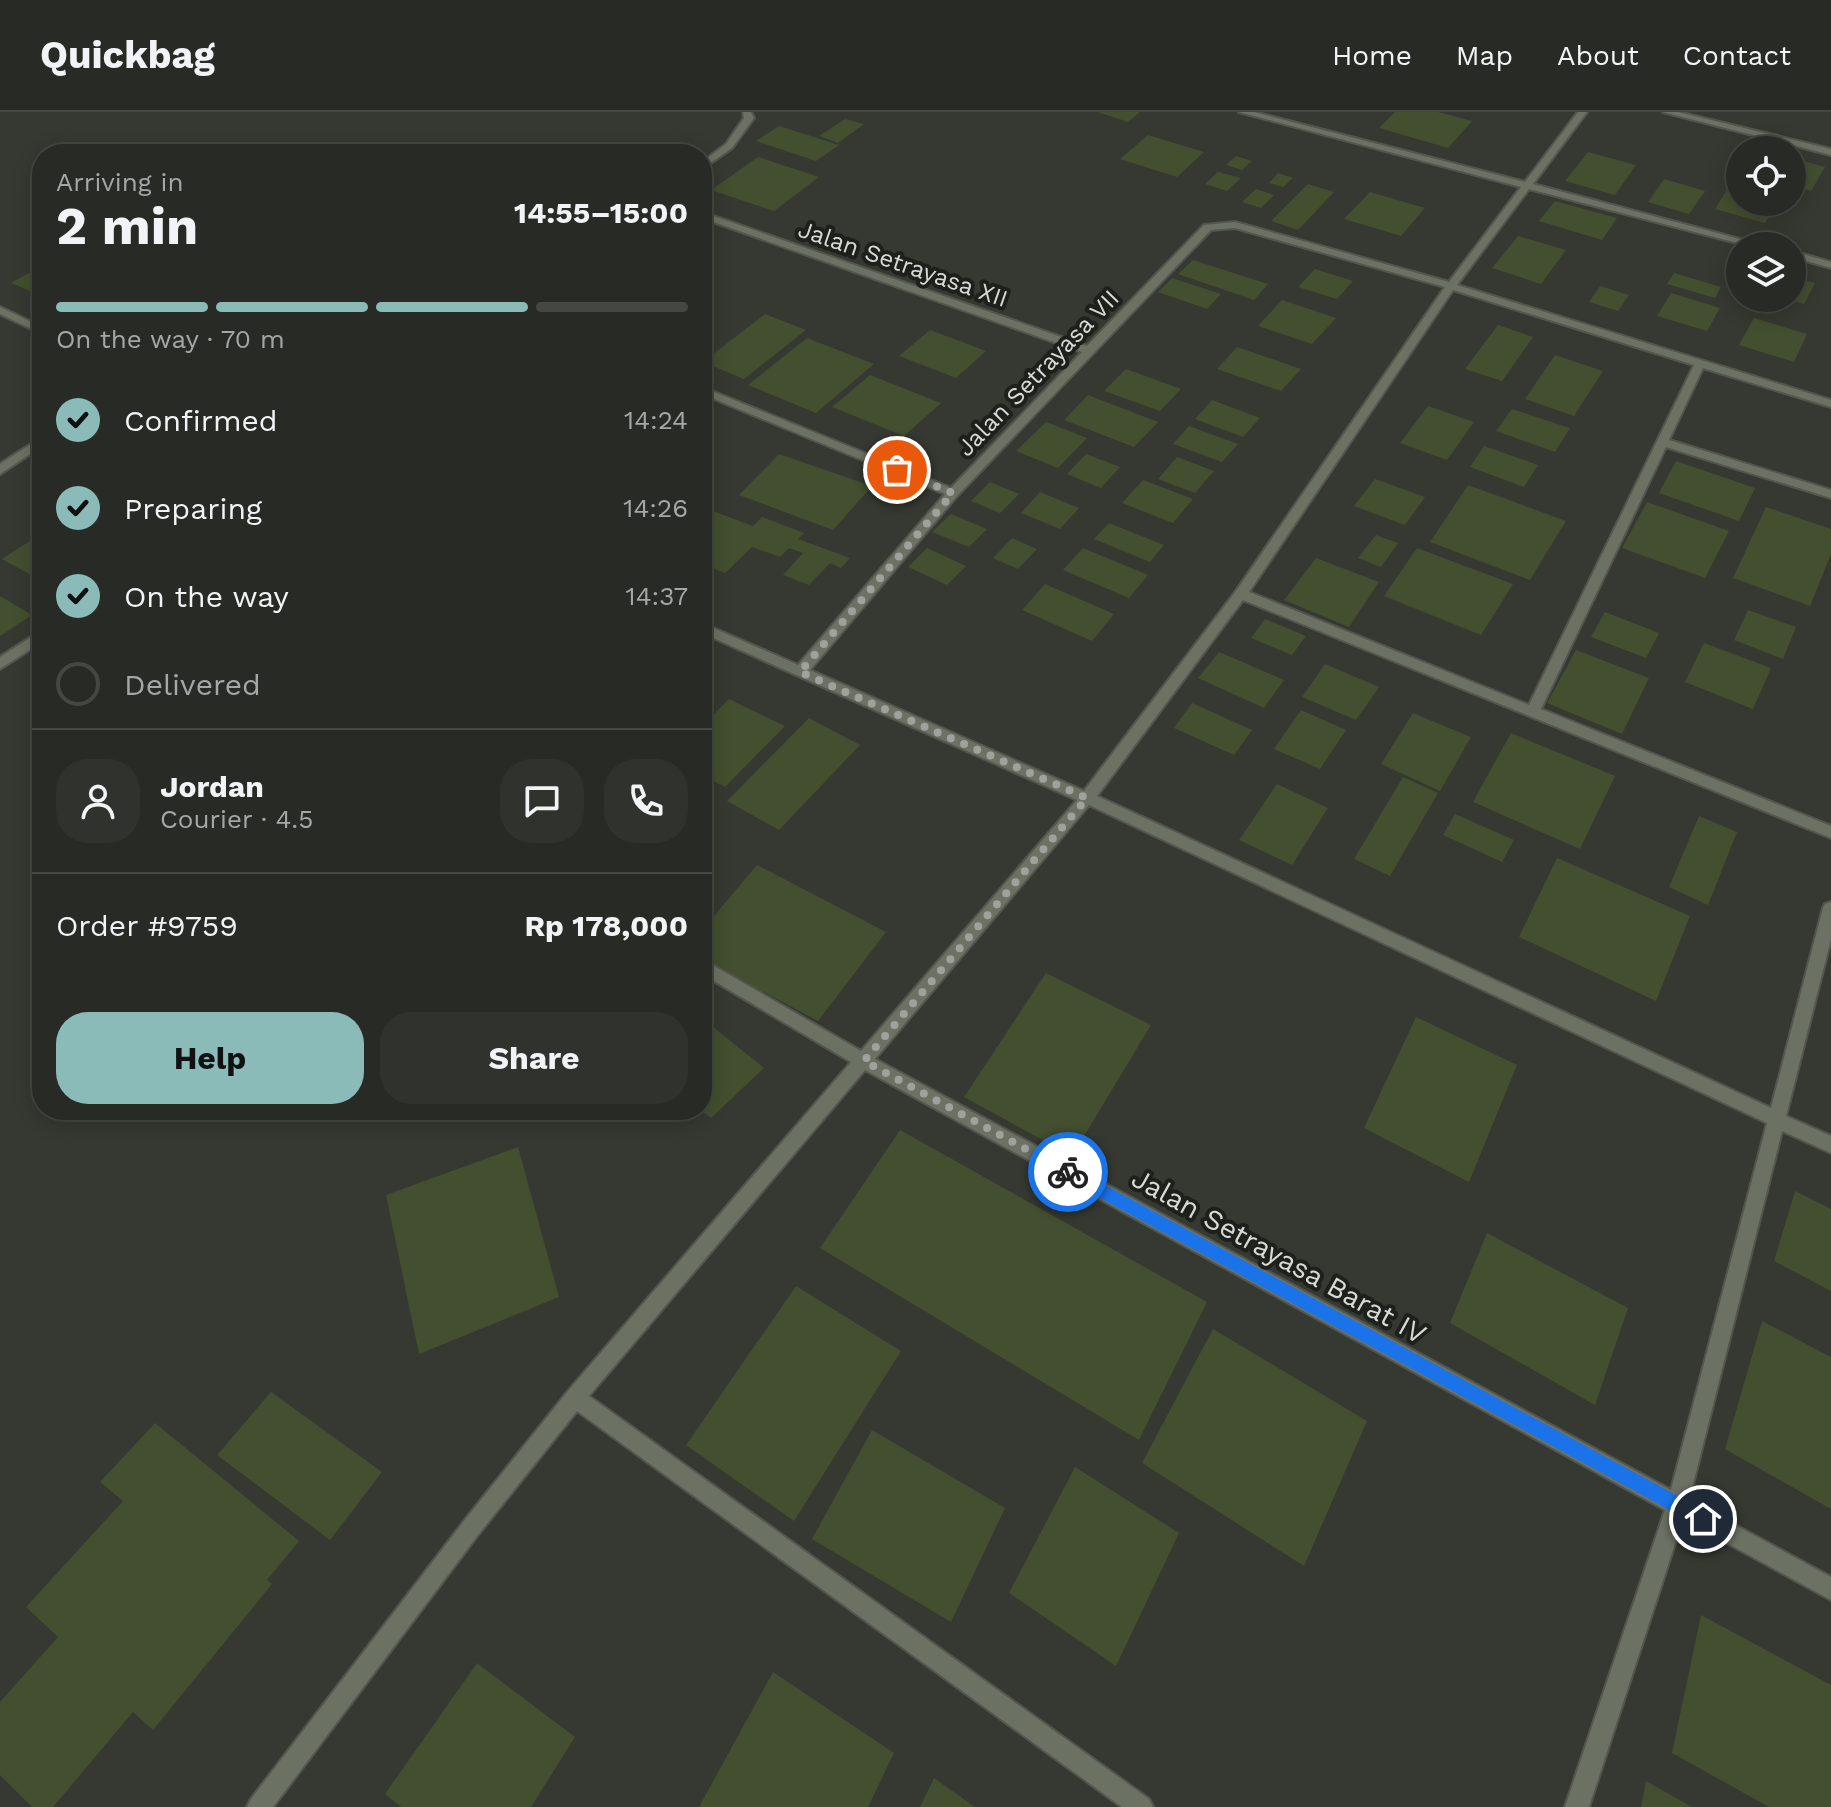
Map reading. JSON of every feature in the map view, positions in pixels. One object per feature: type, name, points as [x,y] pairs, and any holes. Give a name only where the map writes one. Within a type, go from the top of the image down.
[{"type":"street","points":[[712,159],[729,146],[749,118],[747,112]]},
{"type":"street","points":[[1243,112],[1726,237]]},
{"type":"street","points":[[259,1807],[471,1528],[575,1398],[1087,798],[1241,594],[1525,183],[1583,112]]},
{"type":"street","points":[[1667,112],[1831,152]]},
{"type":"street","name":"Jalan Setrayasa XII","points":[[712,219],[1090,351]]},
{"type":"street","name":"Jalan Setrayasa VII","points":[[800,672],[953,493],[1201,232],[1220,224],[1451,286]]},
{"type":"street","points":[[1806,258],[1831,265]]},
{"type":"street","points":[[1451,286],[1831,404]]},
{"type":"street","points":[[1,312],[32,326]]},
{"type":"street","points":[[1533,711],[1699,365]]},
{"type":"street","points":[[712,394],[953,493]]},
{"type":"street","points":[[1663,442],[1831,494]]},
{"type":"street","points":[[0,470],[32,448]]},
{"type":"street","points":[[1241,594],[1831,832]]},
{"type":"street","points":[[712,632],[1087,798],[1831,1145]]},
{"type":"street","points":[[0,664],[32,642]]},
{"type":"street","points":[[1577,1807],[1677,1506],[1831,908]]},
{"type":"street","name":"Jalan Setrayasa Barat IV","points":[[712,972],[864,1061],[1831,1589]]},
{"type":"street","points":[[575,1398],[1141,1807]]},
{"type":"building","points":[[1098,112],[1140,112],[1128,122]]},
{"type":"building","points":[[1395,112],[1438,112],[1472,121],[1448,148],[1379,128]]},
{"type":"building","points":[[845,119],[864,124],[838,143],[819,136]]},
{"type":"building","points":[[779,126],[839,145],[816,161],[756,141]]},
{"type":"building","points":[[1148,135],[1204,152],[1177,177],[1120,159]]},
{"type":"building","points":[[1588,152],[1636,165],[1615,195],[1565,181]]},
{"type":"building","points":[[1236,156],[1252,161],[1242,170],[1226,165]]},
{"type":"building","points":[[758,157],[819,177],[774,211],[712,189]]},
{"type":"building","points":[[1806,162],[1825,167],[1811,191],[1806,189]]},
{"type":"building","points":[[1218,172],[1241,178],[1227,191],[1205,184]]},
{"type":"building","points":[[1278,173],[1293,178],[1283,187],[1269,183]]},
{"type":"building","points":[[1664,179],[1705,191],[1689,214],[1648,202]]},
{"type":"building","points":[[1308,184],[1334,192],[1298,230],[1271,221]]},
{"type":"building","points":[[1256,189],[1274,195],[1261,208],[1242,202]]},
{"type":"building","points":[[1726,191],[1726,212],[1715,209]]},
{"type":"building","points":[[1370,192],[1425,208],[1401,236],[1344,219]]},
{"type":"building","points":[[1555,201],[1617,218],[1602,240],[1539,221]]},
{"type":"building","points":[[1740,216],[1769,216],[1765,223]]},
{"type":"building","points":[[1518,236],[1566,250],[1541,284],[1492,268]]},
{"type":"building","points":[[1193,260],[1268,284],[1254,300],[1178,274]]},
{"type":"building","points":[[1315,269],[1353,281],[1337,299],[1298,287]]},
{"type":"building","points":[[32,271],[32,292],[11,283]]},
{"type":"building","points":[[1674,273],[1721,287],[1715,298],[1667,284]]},
{"type":"building","points":[[1172,278],[1221,294],[1207,309],[1158,292]]},
{"type":"building","points":[[1806,281],[1815,283],[1806,300]]},
{"type":"building","points":[[1600,286],[1629,295],[1618,311],[1589,302]]},
{"type":"building","points":[[1671,293],[1720,308],[1707,331],[1657,316]]},
{"type":"building","points":[[1282,300],[1336,318],[1312,344],[1258,326]]},
{"type":"building","points":[[765,314],[806,330],[744,379],[712,366],[712,355]]},
{"type":"building","points":[[1754,318],[1807,334],[1794,362],[1739,345]]},
{"type":"building","points":[[1498,325],[1533,337],[1502,381],[1465,369]]},
{"type":"building","points":[[930,330],[986,351],[956,378],[899,356]]},
{"type":"building","points":[[807,338],[874,364],[816,413],[748,385]]},
{"type":"building","points":[[1237,347],[1301,369],[1281,391],[1217,369]]},
{"type":"building","points":[[1555,355],[1603,371],[1574,416],[1525,399]]},
{"type":"building","points":[[1126,369],[1181,389],[1160,411],[1104,391]]},
{"type":"building","points":[[870,375],[941,403],[904,436],[832,407]]},
{"type":"building","points":[[1088,395],[1158,422],[1134,447],[1064,420]]},
{"type":"building","points":[[1212,400],[1260,418],[1243,437],[1195,419]]},
{"type":"building","points":[[1428,406],[1474,422],[1447,460],[1400,443]]},
{"type":"building","points":[[1512,409],[1570,428],[1555,452],[1496,431]]},
{"type":"building","points":[[1046,422],[1087,438],[1058,468],[1016,451]]},
{"type":"building","points":[[1189,426],[1238,444],[1222,462],[1173,444]]},
{"type":"building","points":[[1484,446],[1538,465],[1524,487],[1470,467]]},
{"type":"building","points":[[779,454],[872,486],[833,530],[739,495]]},
{"type":"building","points":[[1086,454],[1120,467],[1101,488],[1067,474]]},
{"type":"building","points":[[1177,457],[1214,471],[1195,493],[1158,479]]},
{"type":"building","points":[[1676,461],[1755,488],[1739,521],[1659,493]]},
{"type":"building","points":[[1375,479],[1425,497],[1405,525],[1354,506]]},
{"type":"building","points":[[1143,480],[1193,499],[1173,523],[1122,503]]},
{"type":"building","points":[[990,482],[1019,494],[1000,513],[971,501]]},
{"type":"building","points":[[1468,485],[1566,521],[1530,580],[1430,542]]},
{"type":"building","points":[[1040,492],[1079,508],[1060,529],[1021,513]]},
{"type":"building","points":[[1647,502],[1729,531],[1705,578],[1622,548]]},
{"type":"building","points":[[1766,507],[1831,529],[1831,554],[1810,606],[1733,578]]},
{"type":"building","points":[[712,511],[753,526],[762,517],[804,533],[798,539],[850,558],[841,568],[830,563],[809,585],[783,575],[803,553],[789,548],[780,557],[752,547],[725,573],[712,568]]},
{"type":"building","points":[[951,514],[987,529],[969,547],[932,532]]},
{"type":"building","points":[[1109,523],[1164,545],[1150,562],[1094,539]]},
{"type":"building","points":[[1376,535],[1398,543],[1381,567],[1358,558]]},
{"type":"building","points":[[1012,538],[1037,549],[1018,569],[993,558]]},
{"type":"building","points":[[32,540],[32,576],[2,559]]},
{"type":"building","points":[[927,548],[966,566],[947,585],[908,567]]},
{"type":"building","points":[[1083,548],[1148,575],[1129,598],[1063,570]]},
{"type":"building","points":[[1417,548],[1513,584],[1481,635],[1384,596]]},
{"type":"building","points":[[1316,558],[1379,582],[1349,627],[1284,600]]},
{"type":"building","points":[[1045,584],[1114,614],[1092,641],[1022,610]]},
{"type":"building","points":[[0,596],[32,615],[0,636]]},
{"type":"building","points":[[1748,610],[1796,627],[1783,659],[1734,640]]},
{"type":"building","points":[[1605,612],[1659,633],[1646,658],[1591,637]]},
{"type":"building","points":[[1265,619],[1306,636],[1292,655],[1251,638]]},
{"type":"building","points":[[1704,643],[1771,668],[1753,709],[1685,682]]},
{"type":"building","points":[[1576,650],[1649,678],[1622,734],[1547,703]]},
{"type":"building","points":[[1219,652],[1284,680],[1264,708],[1198,678]]},
{"type":"building","points":[[1325,664],[1379,687],[1356,720],[1302,697]]},
{"type":"building","points":[[729,699],[785,726],[725,787],[712,780],[712,716]]},
{"type":"building","points":[[1192,703],[1252,730],[1234,755],[1174,728]]},
{"type":"building","points":[[1301,710],[1346,730],[1320,769],[1274,749]]},
{"type":"building","points":[[1413,713],[1471,737],[1440,791],[1381,764]]},
{"type":"building","points":[[809,718],[860,745],[779,830],[727,801]]},
{"type":"building","points":[[1511,733],[1615,776],[1580,849],[1473,802]]},
{"type":"building","points":[[1403,777],[1438,793],[1390,876],[1354,859]]},
{"type":"building","points":[[1277,784],[1328,808],[1292,865],[1239,840]]},
{"type":"building","points":[[1455,814],[1514,840],[1502,862],[1443,835]]},
{"type":"building","points":[[1699,816],[1737,832],[1708,905],[1669,887]]},
{"type":"building","points":[[1557,858],[1690,916],[1656,1001],[1519,937]]},
{"type":"building","points":[[757,865],[886,932],[818,1021],[712,964],[712,918]]},
{"type":"building","points":[[1046,973],[1151,1025],[1072,1156],[964,1097]]},
{"type":"building","points":[[1416,1017],[1517,1065],[1469,1182],[1364,1128]]},
{"type":"building","points":[[712,1026],[764,1068],[712,1117]]},
{"type":"building","points":[[900,1130],[1207,1302],[1139,1440],[820,1248]]},
{"type":"building","points":[[518,1147],[559,1297],[419,1354],[386,1195]]},
{"type":"building","points":[[1795,1191],[1831,1209],[1831,1291],[1774,1261]]},
{"type":"building","points":[[1487,1233],[1628,1308],[1595,1405],[1450,1323]]},
{"type":"building","points":[[796,1286],[901,1351],[794,1521],[686,1445]]},
{"type":"building","points":[[1762,1321],[1831,1357],[1831,1509],[1725,1449]]},
{"type":"building","points":[[1213,1329],[1367,1421],[1304,1566],[1142,1463]]},
{"type":"building","points":[[271,1392],[382,1472],[330,1540],[217,1455]]},
{"type":"building","points":[[155,1423],[299,1541],[267,1580],[272,1584],[153,1730],[133,1712],[53,1807],[32,1807],[0,1775],[0,1702],[58,1637],[26,1607],[123,1501],[100,1482]]},
{"type":"building","points":[[872,1430],[1005,1508],[951,1622],[812,1539]]},
{"type":"building","points":[[1075,1467],[1179,1533],[1116,1666],[1009,1593]]},
{"type":"building","points":[[1701,1615],[1831,1685],[1831,1807],[1769,1807],[1672,1753]]},
{"type":"building","points":[[477,1663],[575,1737],[531,1807],[401,1807],[385,1794]]},
{"type":"building","points":[[773,1672],[894,1753],[868,1807],[699,1807]]},
{"type":"building","points":[[934,1778],[975,1807],[920,1807]]},
{"type":"building","points":[[1646,1781],[1692,1807],[1641,1807]]},
{"type":"way so far","points":[[897,470],[953,493],[800,672],[1087,798],[864,1061],[1068,1172]]},
{"type":"route","points":[[1068,1172],[1703,1519]]}]
